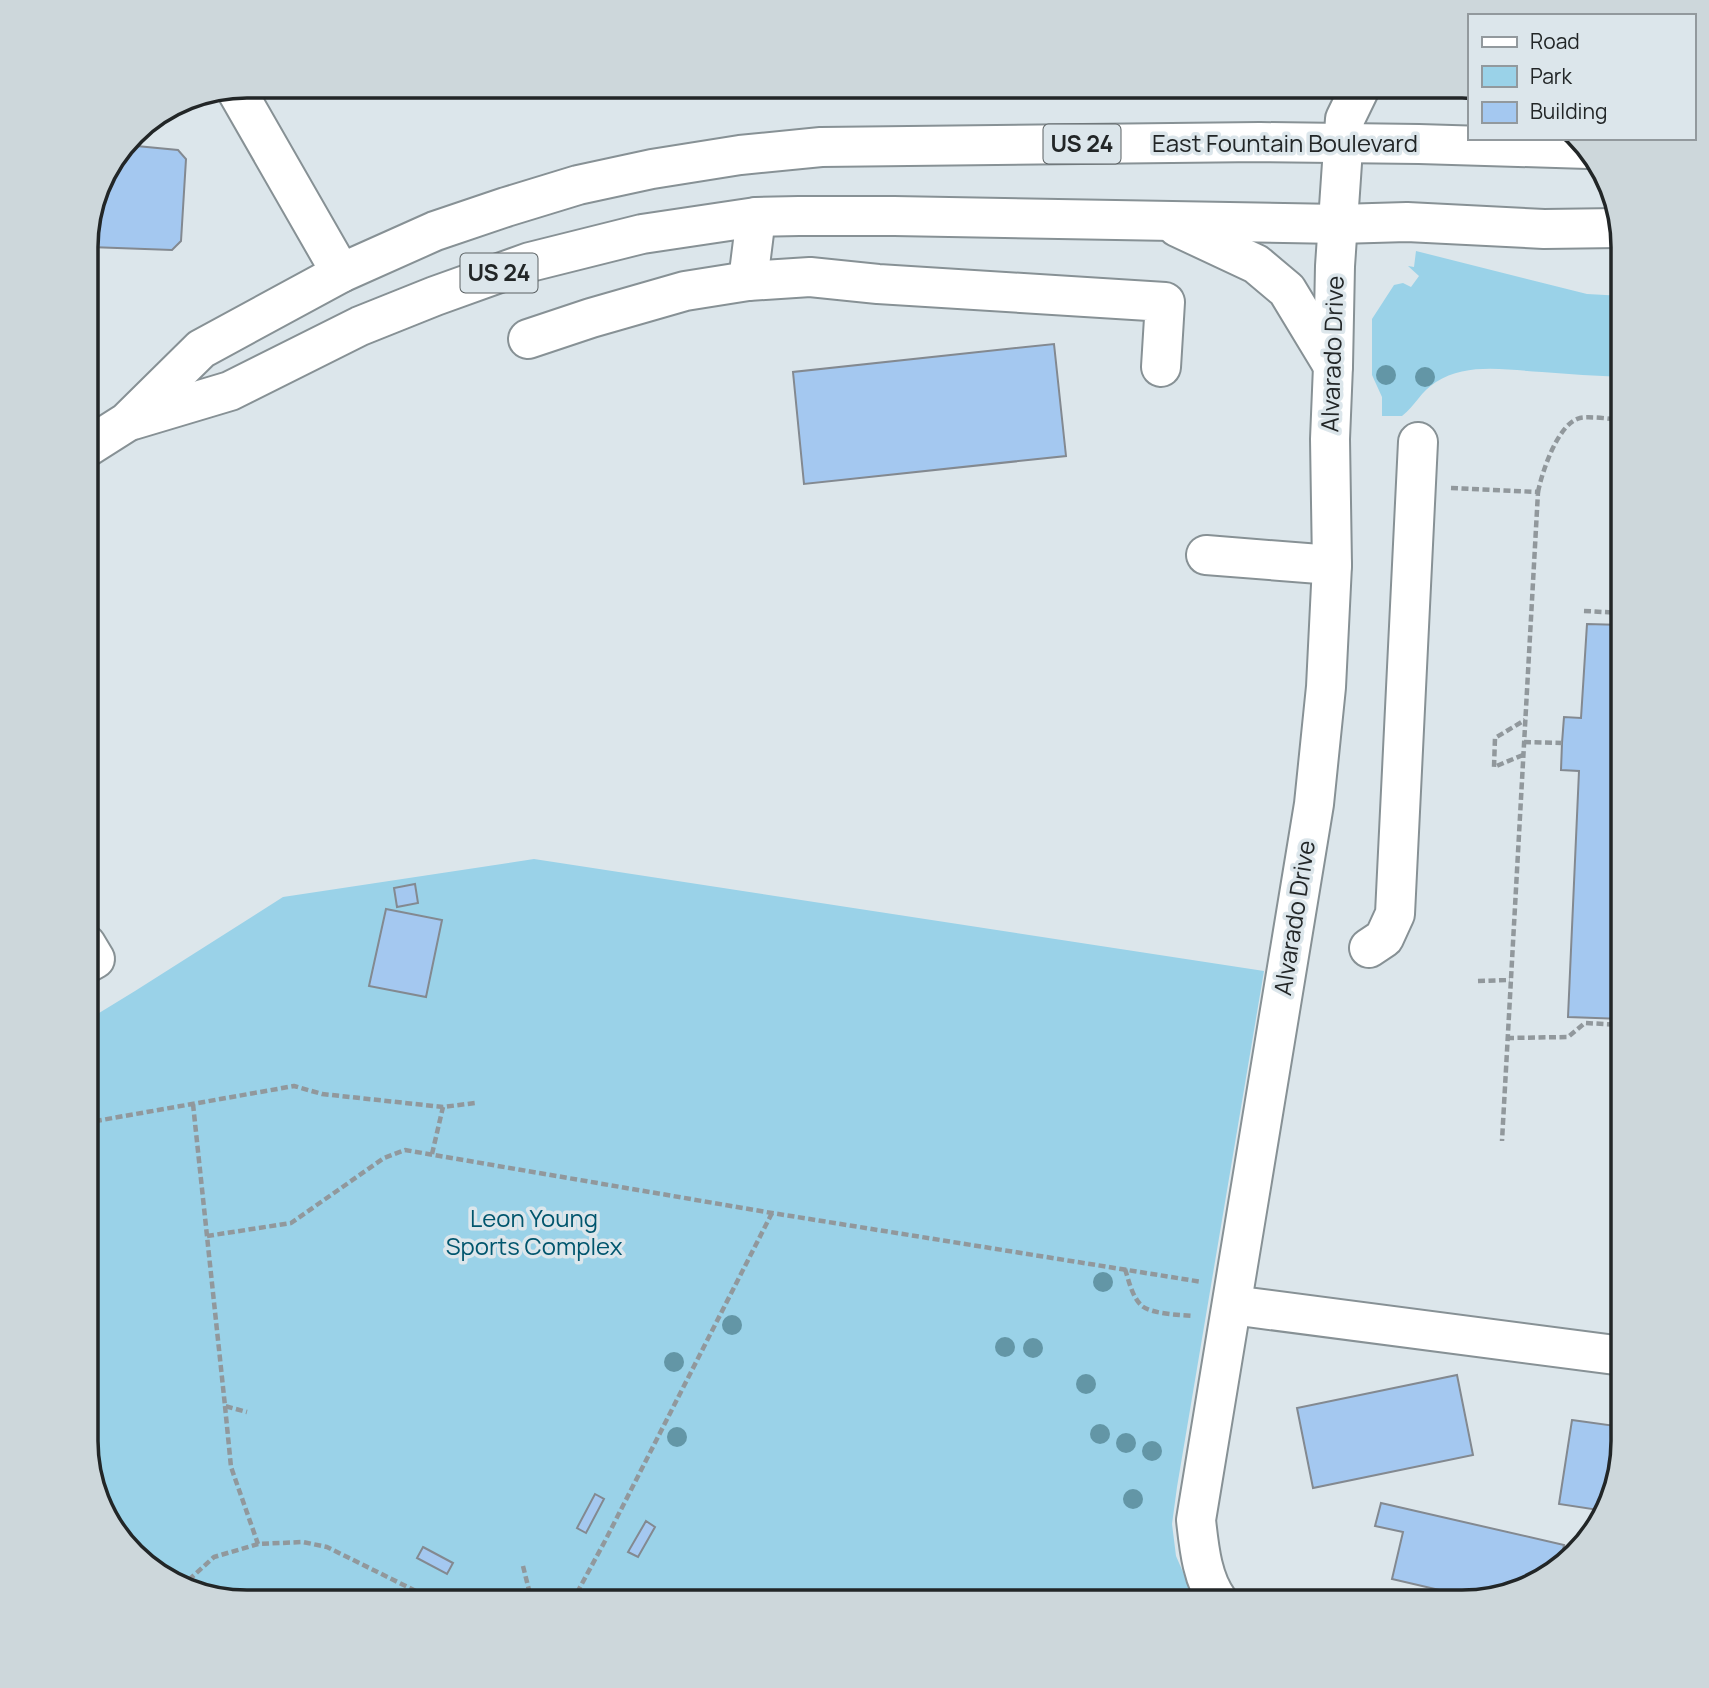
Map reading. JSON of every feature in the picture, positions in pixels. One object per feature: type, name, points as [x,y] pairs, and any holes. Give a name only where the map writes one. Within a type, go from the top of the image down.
[{"type":"main road","points":[[241,98],[341,273]]},
{"type":"main road","name":"East Fountain Boulevard","points":[[98,440],[127,422],[201,349],[341,273],[435,231],[579,185],[652,169],[740,155],[821,147],[1247,142],[1345,109],[1419,144],[1574,149]]},
{"type":"main road","name":"Alvarado Drive","points":[[1213,1590],[1199,1548],[1196,1520],[1212,1302],[1314,804],[1326,687],[1332,565],[1330,439],[1335,267],[1345,109]]},
{"type":"main road","name":"East Fountain Boulevard","points":[[127,422],[230,391],[360,326],[530,262],[642,234],[755,217],[894,216],[1339,224],[1407,222],[1544,229],[1610,228]]},
{"type":"main road","points":[[748,281],[755,217]]},
{"type":"main road","points":[[1166,221],[1256,264],[1287,290],[1334,366]]},
{"type":"main road","points":[[528,339],[685,291],[748,281],[810,277],[878,284],[1165,302],[1161,367]]},
{"type":"main road","points":[[1369,948],[1384,937],[1395,914],[1418,442]]},
{"type":"main road","points":[[1206,555],[1332,565]]},
{"type":"main road","points":[[1212,1302],[1611,1354]]},
{"type":"path","points":[[1502,1141],[1538,492],[1549,456],[1567,427],[1578,418],[1611,419]]},
{"type":"path","points":[[1416,487],[1538,492]]},
{"type":"path","points":[[1584,611],[1611,612]]},
{"type":"path","points":[[1523,755],[1494,767],[1495,738],[1525,720]]},
{"type":"path","points":[[1524,742],[1562,743]]},
{"type":"path","points":[[1478,981],[1510,980]]},
{"type":"path","points":[[1507,1038],[1568,1037],[1585,1023],[1611,1024]]},
{"type":"path","points":[[98,1121],[293,1086],[322,1094],[443,1107],[475,1103]]},
{"type":"path","points":[[193,1104],[231,1467],[258,1544]]},
{"type":"path","points":[[432,1154],[443,1107]]},
{"type":"path","points":[[207,1236],[291,1223],[384,1158],[405,1150],[772,1213],[1125,1269],[1212,1302]]},
{"type":"path","points":[[578,1590],[772,1213]]},
{"type":"path","points":[[1125,1269],[1132,1290],[1143,1306],[1158,1312],[1212,1302]]},
{"type":"path","points":[[225,1406],[247,1412]]},
{"type":"path","points":[[190,1579],[214,1557],[258,1544],[303,1542],[327,1547],[414,1590]]},
{"type":"path","points":[[523,1566],[529,1590]]},
{"type":"green space","points":[[1416,251],[1587,294],[1611,295],[1611,376],[1501,369],[1461,372],[1436,382],[1402,416],[1382,416],[1382,397],[1372,375],[1372,319],[1394,285],[1403,283],[1411,287],[1419,276],[1408,266],[1414,267]]},
{"type":"green space","name":"Leon Young Sports Complex","points":[[534,859],[1264,971],[1172,1524],[1176,1556],[1191,1590],[237,1590],[199,1582],[181,1575],[156,1559],[135,1539],[113,1507],[103,1479],[98,1451],[98,1014],[283,897]]},
{"type":"building","points":[[138,146],[178,150],[186,159],[181,241],[172,250],[98,247],[101,218],[109,190],[123,164]]},
{"type":"building","points":[[1054,344],[1066,456],[804,484],[793,372]]},
{"type":"building","points":[[1587,624],[1611,625],[1611,1019],[1568,1017],[1579,771],[1561,770],[1562,743],[1564,717],[1581,718]]},
{"type":"building","points":[[415,884],[418,903],[397,907],[394,888]]},
{"type":"building","points":[[386,909],[442,920],[426,997],[369,986]]},
{"type":"building","points":[[1457,1375],[1473,1455],[1313,1488],[1297,1408]]},
{"type":"building","points":[[1572,1420],[1611,1425],[1608,1470],[1595,1509],[1559,1504]]},
{"type":"building","points":[[595,1494],[604,1499],[586,1533],[577,1528]]},
{"type":"building","points":[[1381,1503],[1564,1545],[1563,1550],[1545,1565],[1519,1579],[1472,1590],[1439,1590],[1392,1579],[1403,1532],[1375,1526]]},
{"type":"building","points":[[646,1521],[655,1527],[638,1557],[628,1552]]},
{"type":"building","points":[[423,1547],[453,1563],[447,1574],[417,1558]]}]
